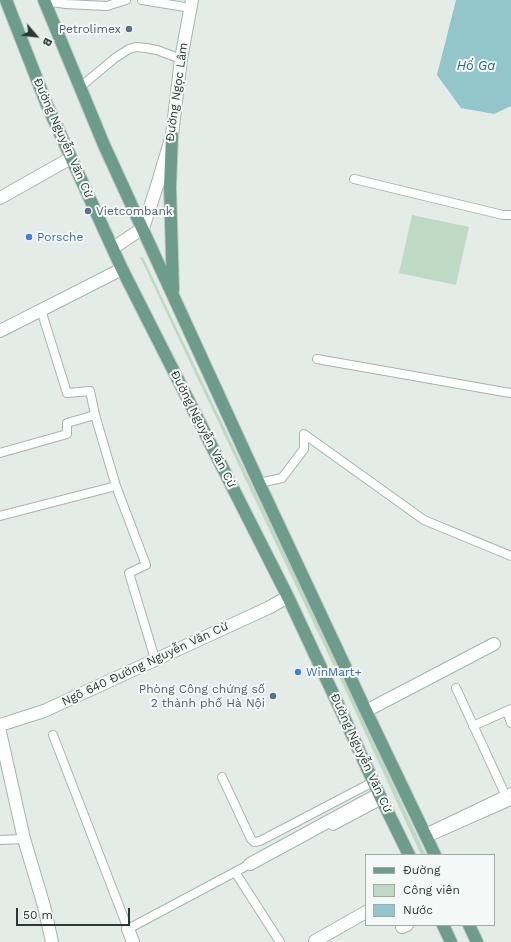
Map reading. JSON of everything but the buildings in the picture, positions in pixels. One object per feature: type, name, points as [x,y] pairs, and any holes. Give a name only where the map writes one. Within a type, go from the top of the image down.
[{"type":"main road","name":"Đường Nguyễn Văn Cừ","points":[[6,0],[47,105],[122,269],[288,597],[380,797],[408,854]]},
{"type":"main road","name":"Đường Nguyễn Văn Cừ","points":[[44,0],[104,145],[173,296],[259,483],[435,854]]},
{"type":"main road","points":[[172,135],[170,187],[173,296]]},
{"type":"main road","points":[[443,926],[451,942]]},
{"type":"main road","points":[[469,926],[477,942]]},
{"type":"street","name":"Đường Ngọc Lâm","points":[[142,228],[156,189],[172,135],[181,59],[191,4]]},
{"type":"street","points":[[0,198],[71,158]]},
{"type":"street","points":[[113,248],[142,228]]},
{"type":"street","points":[[0,331],[122,269]]},
{"type":"street","name":"Ngõ 640 Đường Nguyễn Văn Cừ","points":[[0,725],[44,711],[268,608],[288,597]]},
{"type":"street","points":[[366,711],[494,644]]},
{"type":"street","points":[[0,732],[24,839],[44,906],[52,942]]},
{"type":"street","points":[[250,864],[380,797]]},
{"type":"street","points":[[315,941],[365,913]]},
{"type":"street","points":[[128,929],[133,942]]},
{"type":"lane","points":[[44,0],[66,4],[107,6],[126,0]]},
{"type":"lane","points":[[142,0],[191,4]]},
{"type":"lane","points":[[80,88],[115,58],[136,47],[157,50],[181,59]]},
{"type":"lane","points":[[354,179],[503,215],[511,215]]},
{"type":"lane","points":[[41,310],[67,393],[90,391],[95,415],[116,486],[146,565],[129,573],[156,660]]},
{"type":"lane","points":[[317,360],[510,393]]},
{"type":"lane","points":[[0,453],[67,434],[66,423],[95,415]]},
{"type":"lane","points":[[259,483],[282,478],[304,448],[304,434],[424,520],[511,556]]},
{"type":"lane","points":[[0,516],[116,486]]},
{"type":"lane","points":[[426,836],[508,793],[473,726],[456,688]]},
{"type":"lane","points":[[473,726],[509,710],[511,722]]},
{"type":"lane","points":[[53,735],[128,929],[250,864]]},
{"type":"lane","points":[[222,777],[251,839],[254,842],[260,841],[373,782]]},
{"type":"lane","points":[[333,826],[380,797]]},
{"type":"lane","points":[[426,836],[511,801]]},
{"type":"lane","points":[[0,840],[24,839]]},
{"type":"lane","points":[[235,872],[280,942]]},
{"type":"green space","points":[[412,215],[469,227],[456,285],[399,273]]},
{"type":"green space","points":[[140,257],[144,259],[305,596],[426,854],[421,854],[349,698]]},
{"type":"water","name":"Hồ Ga","points":[[456,0],[511,0],[511,106],[494,114],[461,108],[437,75]]},
{"type":"place","name":"Petrolimex","points":[[129,29]]},
{"type":"place","name":"Vietcombank","points":[[88,211]]},
{"type":"place","name":"Porsche","points":[[29,237]]},
{"type":"place","name":"WinMart+","points":[[298,672]]},
{"type":"place","name":"Phòng Công chứng số 2 thành phố Hà Nội","points":[[273,696]]}]
